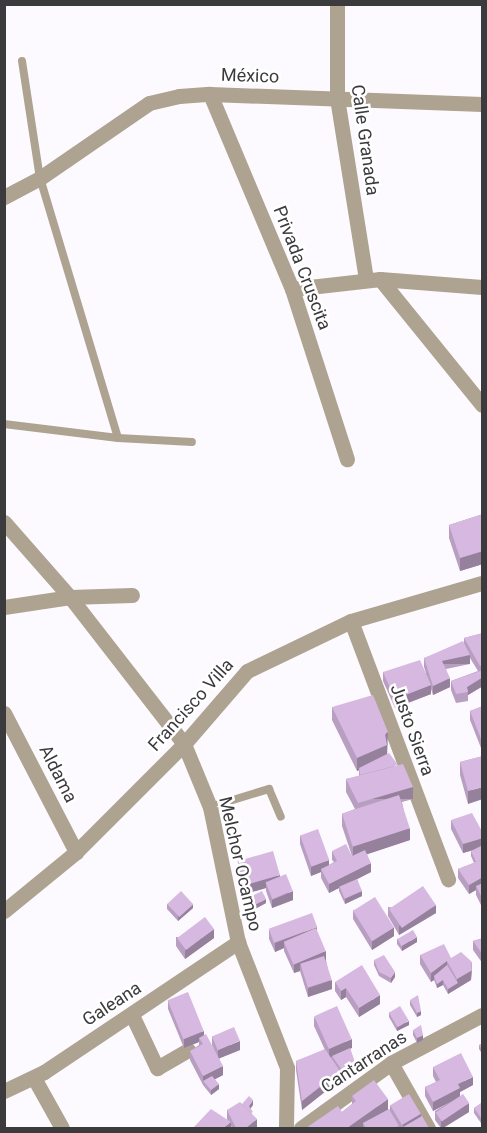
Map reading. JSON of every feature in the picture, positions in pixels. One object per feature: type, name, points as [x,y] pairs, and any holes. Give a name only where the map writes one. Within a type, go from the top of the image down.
[{"type":"street","name":"Calle Granada","points":[[337,4],[337,98],[373,279]]},
{"type":"street","name":"México","points":[[4,197],[40,178],[149,103],[179,96],[210,94],[483,104]]},
{"type":"street","name":"Privada Cruscita","points":[[210,94],[292,289],[347,459]]},
{"type":"street","points":[[373,279],[483,405]]},
{"type":"street","points":[[292,289],[373,279],[483,287]]},
{"type":"street","name":"Melchor Ocampo","points":[[4,522],[70,597],[184,744],[210,807],[238,942],[288,1068],[286,1128]]},
{"type":"street","name":"Francisco Villa","points":[[4,911],[76,852],[184,744],[247,671],[351,621],[483,583]]},
{"type":"street","points":[[4,607],[70,597],[132,595]]},
{"type":"street","name":"Justo Sierra","points":[[351,621],[448,879]]},
{"type":"street","name":"Aldama","points":[[4,713],[76,852]]},
{"type":"street","name":"Galeana","points":[[4,1091],[34,1078],[132,1015],[238,942]]},
{"type":"street","points":[[132,1015],[157,1068],[188,1050]]},
{"type":"street","name":"Cantarranas","points":[[301,1128],[391,1063],[483,1015]]},
{"type":"street","points":[[391,1063],[428,1128]]},
{"type":"street","points":[[34,1078],[62,1128]]},
{"type":"lane","points":[[22,61],[40,178],[118,438]]},
{"type":"lane","points":[[4,424],[118,438],[192,442]]},
{"type":"lane","points":[[210,807],[269,789],[281,817]]},
{"type":"building","points":[[483,514],[483,551],[460,558],[449,525]]},
{"type":"building","points":[[483,633],[483,665],[480,666],[464,638]]},
{"type":"building","points":[[463,641],[470,655],[442,661],[450,678],[433,686],[424,658]]},
{"type":"building","points":[[420,660],[431,685],[395,699],[383,672]]},
{"type":"building","points":[[483,670],[483,677],[467,687],[468,692],[456,694],[451,681]]},
{"type":"building","points":[[373,695],[388,732],[385,734],[387,745],[357,758],[332,707]]},
{"type":"building","points":[[483,706],[483,744],[470,711]]},
{"type":"building","points":[[389,753],[398,765],[360,775],[359,768]]},
{"type":"building","points":[[483,756],[483,787],[468,791],[460,762]]},
{"type":"building","points":[[403,764],[413,787],[358,803],[346,779]]},
{"type":"building","points":[[399,795],[410,828],[353,847],[342,814]]},
{"type":"building","points":[[472,813],[483,833],[483,838],[463,844],[451,820]]},
{"type":"building","points":[[318,829],[329,860],[311,867],[300,835]]},
{"type":"building","points":[[346,844],[352,856],[365,850],[371,863],[329,884],[321,869],[337,861],[332,851]]},
{"type":"building","points":[[483,845],[483,859],[476,862],[471,851]]},
{"type":"building","points":[[273,851],[280,875],[244,885],[237,861]]},
{"type":"building","points":[[483,859],[483,877],[469,885],[458,869]]},
{"type":"building","points":[[286,874],[293,891],[272,899],[266,882]]},
{"type":"building","points":[[357,879],[362,891],[345,898],[340,886]]},
{"type":"building","points":[[483,883],[483,900],[476,886]]},
{"type":"building","points":[[423,886],[436,905],[402,928],[389,909]]},
{"type":"building","points":[[181,891],[193,904],[179,917],[167,904]]},
{"type":"building","points":[[262,891],[266,899],[251,907],[247,899]]},
{"type":"building","points":[[375,897],[394,928],[372,941],[353,911]]},
{"type":"building","points":[[312,913],[317,927],[274,943],[269,929]]},
{"type":"building","points":[[205,917],[214,929],[186,950],[177,938]]},
{"type":"building","points":[[316,928],[326,951],[294,965],[284,942]]},
{"type":"building","points":[[413,930],[417,937],[401,946],[397,939]]},
{"type":"building","points":[[483,938],[483,955],[473,941]]},
{"type":"building","points":[[444,944],[451,958],[461,952],[472,962],[471,971],[457,979],[447,961],[431,973],[420,955]]},
{"type":"building","points":[[384,955],[395,972],[391,978],[379,972],[374,960]]},
{"type":"building","points":[[324,956],[332,980],[308,988],[300,964]]},
{"type":"building","points":[[362,965],[380,995],[359,1008],[346,988],[341,991],[335,982]]},
{"type":"building","points":[[447,965],[458,983],[448,989],[443,980],[437,984],[434,976]]},
{"type":"building","points":[[188,992],[204,1031],[183,1039],[168,1000]]},
{"type":"building","points":[[418,995],[421,1011],[417,1013],[410,1000]]},
{"type":"building","points":[[337,1006],[352,1039],[329,1049],[314,1016]]},
{"type":"building","points":[[400,1006],[409,1021],[398,1027],[389,1013]]},
{"type":"building","points":[[421,1025],[423,1035],[417,1038],[413,1030]]},
{"type":"building","points":[[234,1027],[240,1041],[218,1050],[212,1036]]},
{"type":"building","points":[[206,1034],[223,1066],[203,1076],[190,1051],[203,1044],[199,1038]]},
{"type":"building","points":[[350,1048],[356,1065],[344,1073],[332,1056]]},
{"type":"building","points":[[325,1049],[340,1071],[302,1101],[296,1061]]},
{"type":"building","points":[[461,1053],[473,1077],[458,1084],[460,1088],[433,1102],[425,1087],[440,1080],[433,1067]]},
{"type":"building","points":[[212,1076],[219,1084],[211,1090],[203,1081]]},
{"type":"building","points":[[374,1080],[388,1099],[347,1128],[306,1128],[338,1106],[342,1112],[356,1101],[352,1096]]},
{"type":"building","points":[[409,1094],[421,1114],[402,1125],[390,1105]]},
{"type":"building","points":[[463,1094],[469,1103],[442,1122],[436,1112]]},
{"type":"building","points":[[249,1096],[253,1100],[249,1106],[253,1112],[251,1113],[242,1104]]},
{"type":"building","points":[[240,1102],[257,1119],[246,1128],[236,1128],[227,1110]]},
{"type":"building","points":[[483,1102],[483,1117],[481,1118],[474,1108]]},
{"type":"building","points":[[211,1109],[231,1122],[223,1128],[193,1128]]},
{"type":"building","points":[[389,1109],[399,1126],[366,1128],[363,1123]]},
{"type":"building","points":[[422,1116],[429,1128],[403,1127]]}]
